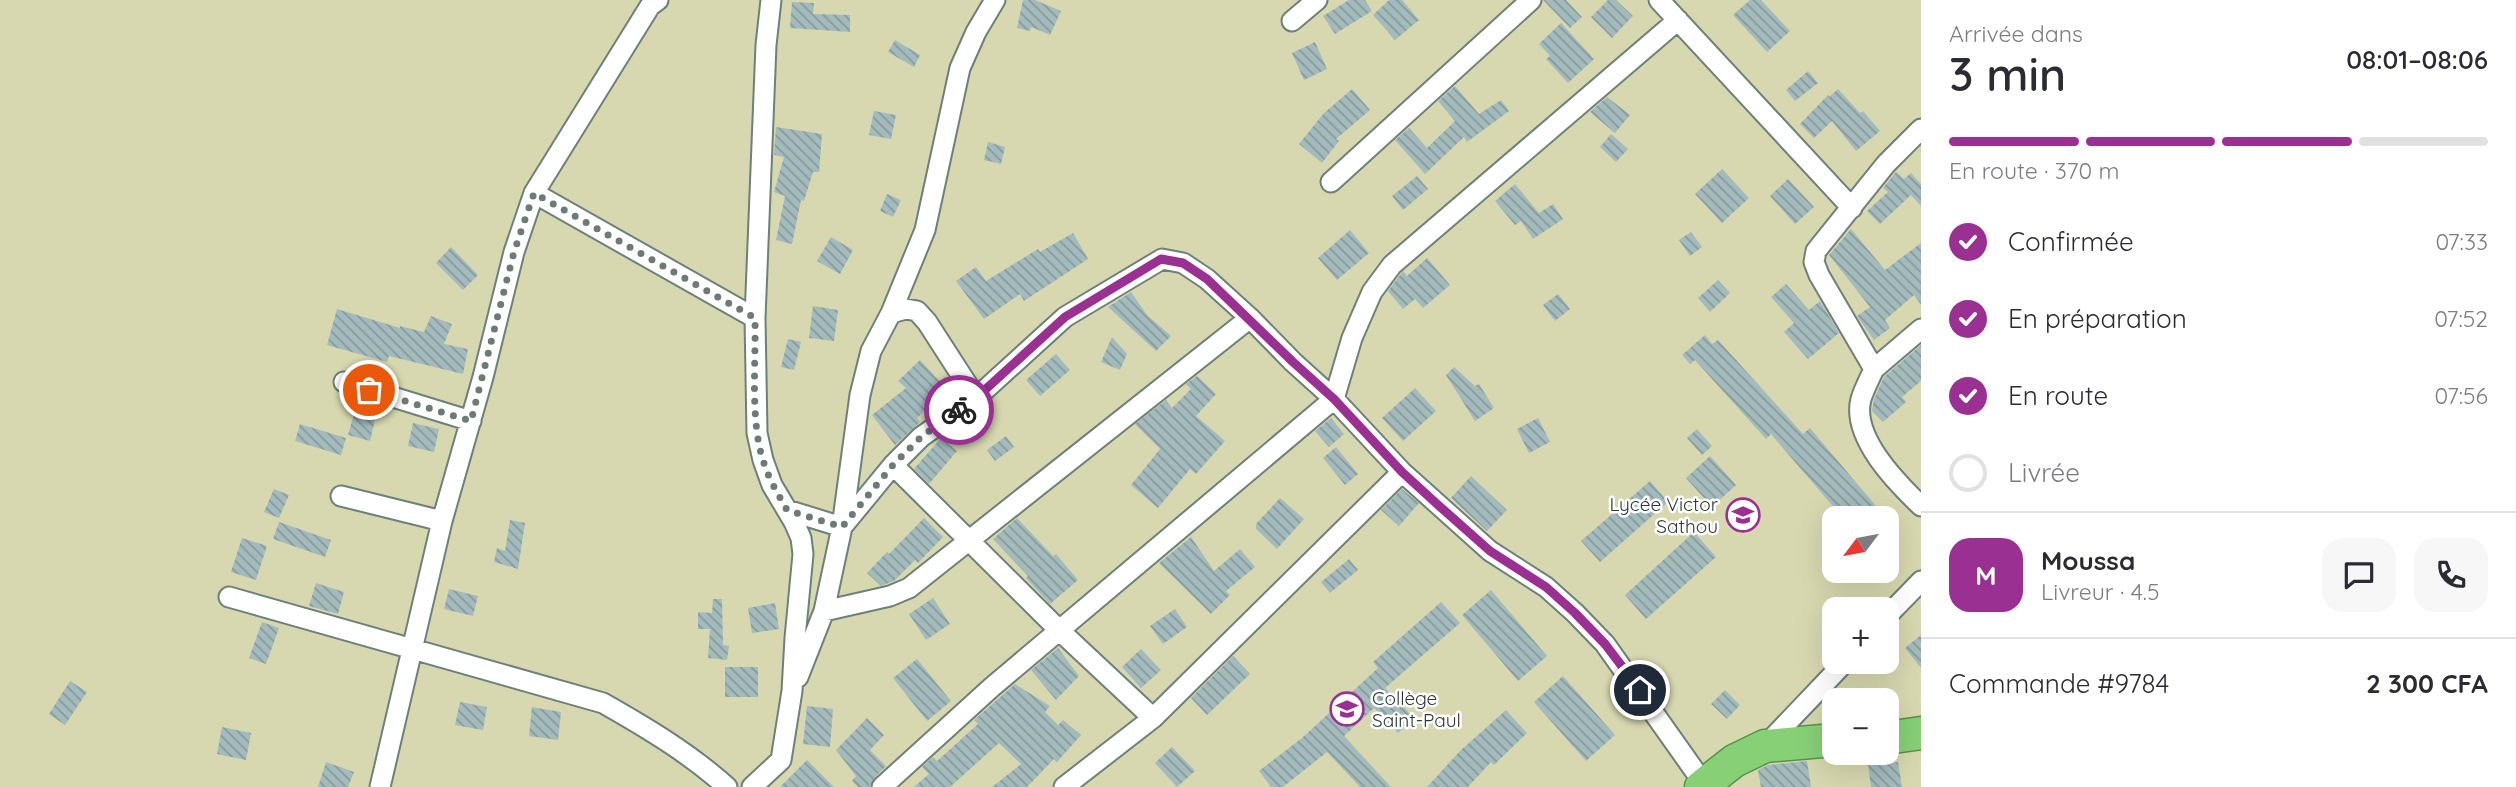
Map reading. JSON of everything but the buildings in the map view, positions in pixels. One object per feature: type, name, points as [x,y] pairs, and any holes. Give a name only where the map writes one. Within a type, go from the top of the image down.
[{"type":"highway","points":[[1899,736],[1921,733]]},
{"type":"highway","points":[[1703,785],[1734,761],[1765,746],[1822,741]]},
{"type":"street","points":[[380,787],[442,520],[471,421],[514,252],[534,193],[650,6],[658,0]]},
{"type":"street","points":[[752,787],[781,760],[792,691],[803,554],[801,538],[772,485],[757,433],[755,318],[766,45],[771,0]]},
{"type":"street","points":[[792,691],[824,611],[842,527],[860,395],[871,351],[891,313],[925,230],[960,68],[976,32],[995,0]]},
{"type":"street","points":[[1292,22],[1317,0]]},
{"type":"street","points":[[1331,182],[1531,0]]},
{"type":"street","points":[[1659,0],[1852,208]]},
{"type":"street","points":[[882,787],[992,687],[1334,399],[1357,327],[1372,292],[1392,265],[1678,20]]},
{"type":"street","points":[[1874,369],[1819,275],[1814,262],[1816,251],[1886,164],[1921,129]]},
{"type":"street","points":[[534,193],[755,318]]},
{"type":"street","points":[[842,527],[893,465],[921,437],[976,398],[1065,317],[1161,259],[1183,263],[1199,273],[1250,318],[1334,399],[1402,472],[1490,551],[1546,587],[1590,628],[1640,690],[1703,785]]},
{"type":"street","points":[[891,313],[906,309],[917,311],[976,398]]},
{"type":"street","points":[[824,611],[890,596],[909,588],[1250,318]]},
{"type":"street","points":[[1921,329],[1874,369],[1860,401],[1863,429],[1876,456],[1921,506]]},
{"type":"street","points":[[344,382],[471,421]]},
{"type":"street","points":[[893,465],[1153,719]]},
{"type":"street","points":[[1064,787],[1153,719],[1402,472]]},
{"type":"street","points":[[341,496],[442,520]]},
{"type":"street","points":[[787,510],[842,527]]},
{"type":"street","points":[[1899,604],[1921,581]]},
{"type":"street","points":[[229,597],[603,703],[692,758],[727,787]]},
{"type":"street","points":[[1765,746],[1834,674]]},
{"type":"green space","points":[[0,0],[1921,0],[1921,787],[0,787]]},
{"type":"way so far","points":[[369,390],[471,421],[514,252],[534,193],[755,318],[757,433],[772,485],[787,510],[842,527],[893,465],[921,437],[959,410]]},
{"type":"place","name":"Lycée Victor Sathou","points":[[1743,515]]},
{"type":"place","name":"Collège Saint-Paul","points":[[1347,709]]},
{"type":"route","points":[[959,410],[976,398],[1065,317],[1161,259],[1183,263],[1207,279],[1250,318],[1334,399],[1402,472],[1490,551],[1546,587],[1575,613],[1605,644],[1640,690]]}]
